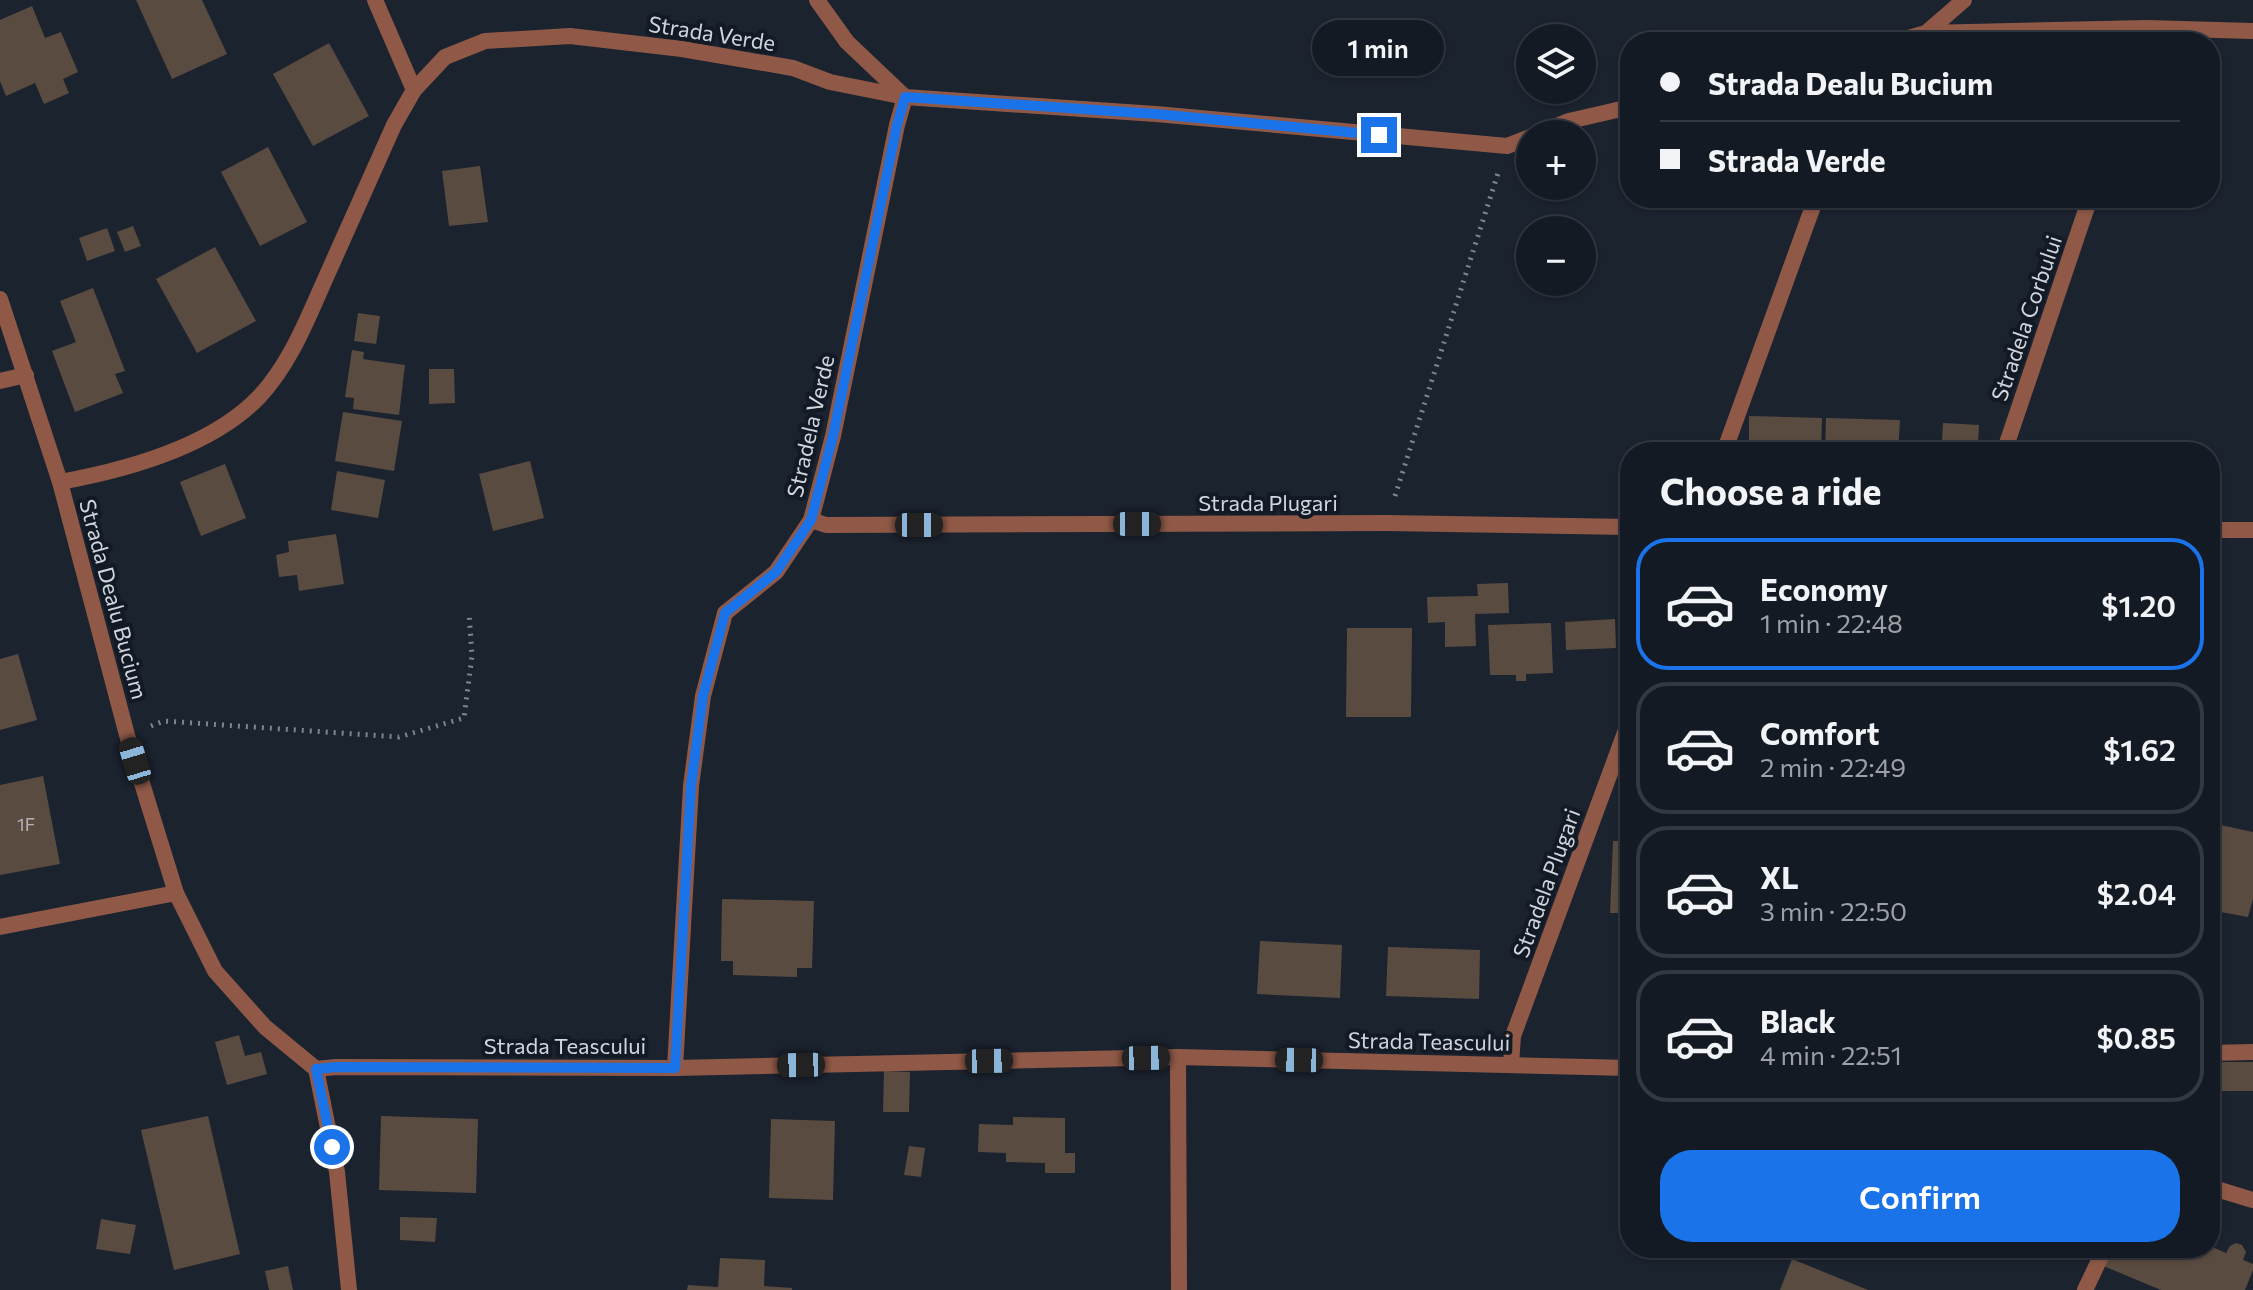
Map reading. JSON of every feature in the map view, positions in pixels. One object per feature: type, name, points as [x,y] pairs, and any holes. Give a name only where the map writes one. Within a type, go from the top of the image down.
[{"type":"street","points":[[375,0],[414,90]]},
{"type":"street","points":[[817,0],[847,42],[905,97]]},
{"type":"street","points":[[1931,32],[1964,0]]},
{"type":"street","points":[[2220,32],[2253,31]]},
{"type":"street","name":"Strada Verde","points":[[60,482],[110,473],[165,453],[216,430],[258,398],[291,353],[394,125],[414,90],[445,57],[485,41],[570,36],[682,49],[779,66],[830,82],[905,97],[1156,114],[1507,146],[1516,142]]},
{"type":"street","name":"Stradela Verde","points":[[675,1068],[691,786],[703,696],[725,613],[776,572],[811,520],[833,436],[905,97]]},
{"type":"street","points":[[1573,120],[1620,109]]},
{"type":"street","points":[[1728,442],[1812,208]]},
{"type":"street","name":"Stradela Corbului","points":[[2007,442],[2087,208]]},
{"type":"street","name":"Strada Dealu Bucium","points":[[0,299],[60,482],[127,735],[176,893],[215,971],[265,1027],[316,1069]]},
{"type":"street","points":[[0,381],[26,375]]},
{"type":"street","name":"Strada Plugari","points":[[811,520],[826,525],[1386,523],[1620,527]]},
{"type":"street","points":[[2220,530],[2253,530]]},
{"type":"street","name":"Stradela Plugari","points":[[1511,1064],[1513,1036],[1620,746]]},
{"type":"street","points":[[0,927],[176,893]]},
{"type":"street","points":[[2220,1053],[2253,1052]]},
{"type":"street","points":[[1178,1057],[1179,1290]]},
{"type":"street","name":"Strada Teascului","points":[[316,1069],[675,1068],[1178,1057],[1620,1068]]},
{"type":"street","points":[[316,1069],[337,1172],[349,1290]]},
{"type":"street","points":[[2220,1190],[2253,1200]]},
{"type":"street","points":[[2085,1290],[2100,1258]]},
{"type":"path","points":[[1386,523],[1507,146]]},
{"type":"path","points":[[127,735],[164,721],[399,737],[464,718],[472,656],[469,612]]},
{"type":"building","points":[[136,0],[202,0],[227,54],[172,79]]},
{"type":"building","points":[[32,6],[45,38],[61,32],[78,72],[63,79],[69,93],[44,104],[35,83],[6,96],[0,81],[0,20]]},
{"type":"building","points":[[329,43],[369,116],[313,146],[273,74]]},
{"type":"building","points":[[268,147],[307,222],[260,246],[221,172]]},
{"type":"building","points":[[480,166],[488,222],[449,226],[442,171]]},
{"type":"building","points":[[133,226],[141,246],[125,252],[117,232]]},
{"type":"building","points":[[107,228],[115,251],[87,261],[79,238]]},
{"type":"building","points":[[215,247],[256,321],[197,353],[156,279]]},
{"type":"building","points":[[93,288],[125,371],[115,374],[123,393],[75,412],[52,351],[76,342],[60,301]]},
{"type":"building","points":[[358,313],[380,316],[376,344],[354,341]]},
{"type":"building","points":[[352,350],[364,352],[363,359],[405,365],[399,415],[353,409],[354,398],[345,397]]},
{"type":"building","points":[[429,369],[454,369],[455,403],[429,404]]},
{"type":"building","points":[[343,412],[402,421],[394,471],[335,461]]},
{"type":"building","points":[[1749,416],[1822,418],[1821,442],[1749,442]]},
{"type":"building","points":[[1826,418],[1900,420],[1899,442],[1825,442]]},
{"type":"building","points":[[1943,423],[1979,425],[1978,442],[1942,441]]},
{"type":"building","points":[[530,461],[544,518],[493,531],[479,474]]},
{"type":"building","points":[[225,464],[246,518],[201,536],[180,482]]},
{"type":"building","points":[[337,471],[385,480],[378,518],[331,510]]},
{"type":"building","points":[[336,534],[344,584],[299,591],[297,575],[279,577],[276,555],[289,552],[288,541]]},
{"type":"building","points":[[1508,583],[1509,613],[1475,614],[1476,646],[1445,647],[1445,622],[1428,623],[1427,597],[1478,596],[1477,584]]},
{"type":"building","points":[[1615,619],[1616,648],[1566,650],[1565,622]]},
{"type":"building","points":[[1551,623],[1553,673],[1526,674],[1526,681],[1516,681],[1516,675],[1490,675],[1488,625]]},
{"type":"building","points":[[1347,628],[1412,628],[1411,717],[1346,717]]},
{"type":"building","points":[[18,654],[37,720],[0,730],[0,659]]},
{"type":"building","points":[[43,776],[60,864],[0,875],[0,785]]},
{"type":"building","points":[[2220,825],[2253,832],[2253,899],[2248,917],[2220,912]]},
{"type":"building","points":[[1613,841],[1620,841],[1620,913],[1610,913]]},
{"type":"building","points":[[722,899],[814,901],[812,968],[797,968],[797,977],[733,975],[733,961],[721,961]]},
{"type":"building","points":[[1260,941],[1342,945],[1340,998],[1257,994]]},
{"type":"building","points":[[1388,947],[1480,950],[1479,999],[1386,996]]},
{"type":"building","points":[[239,1035],[245,1056],[261,1052],[267,1074],[227,1085],[215,1042]]},
{"type":"building","points":[[2220,1062],[2253,1062],[2253,1091],[2220,1091]]},
{"type":"building","points":[[884,1071],[910,1072],[909,1112],[883,1112]]},
{"type":"building","points":[[208,1116],[240,1254],[174,1270],[141,1130]]},
{"type":"building","points":[[381,1116],[478,1119],[476,1193],[379,1190]]},
{"type":"building","points":[[1013,1117],[1065,1118],[1065,1153],[1075,1153],[1075,1173],[1045,1173],[1045,1163],[1006,1162],[1006,1153],[978,1152],[979,1124],[1013,1125]]},
{"type":"building","points":[[771,1119],[835,1121],[833,1200],[769,1198]]},
{"type":"building","points":[[909,1146],[925,1148],[921,1177],[904,1175]]},
{"type":"building","points":[[400,1217],[437,1218],[435,1242],[400,1240]]},
{"type":"building","points":[[101,1219],[136,1225],[130,1254],[96,1249]]},
{"type":"building","points":[[2236,1243],[2242,1245],[2246,1252],[2243,1260],[2253,1264],[2245,1290],[2161,1290],[2101,1265],[2104,1258],[2220,1258],[2220,1250],[2226,1253]]},
{"type":"building","points":[[720,1258],[765,1260],[764,1286],[792,1290],[687,1290],[688,1285],[718,1287]]},
{"type":"building","points":[[1792,1259],[1868,1290],[1780,1290]]},
{"type":"building","points":[[288,1266],[293,1290],[269,1290],[265,1271]]},
{"type":"route","points":[[332,1147],[316,1069],[675,1068],[691,786],[703,696],[725,613],[776,572],[811,520],[833,436],[905,97],[1156,114],[1379,135]]}]
